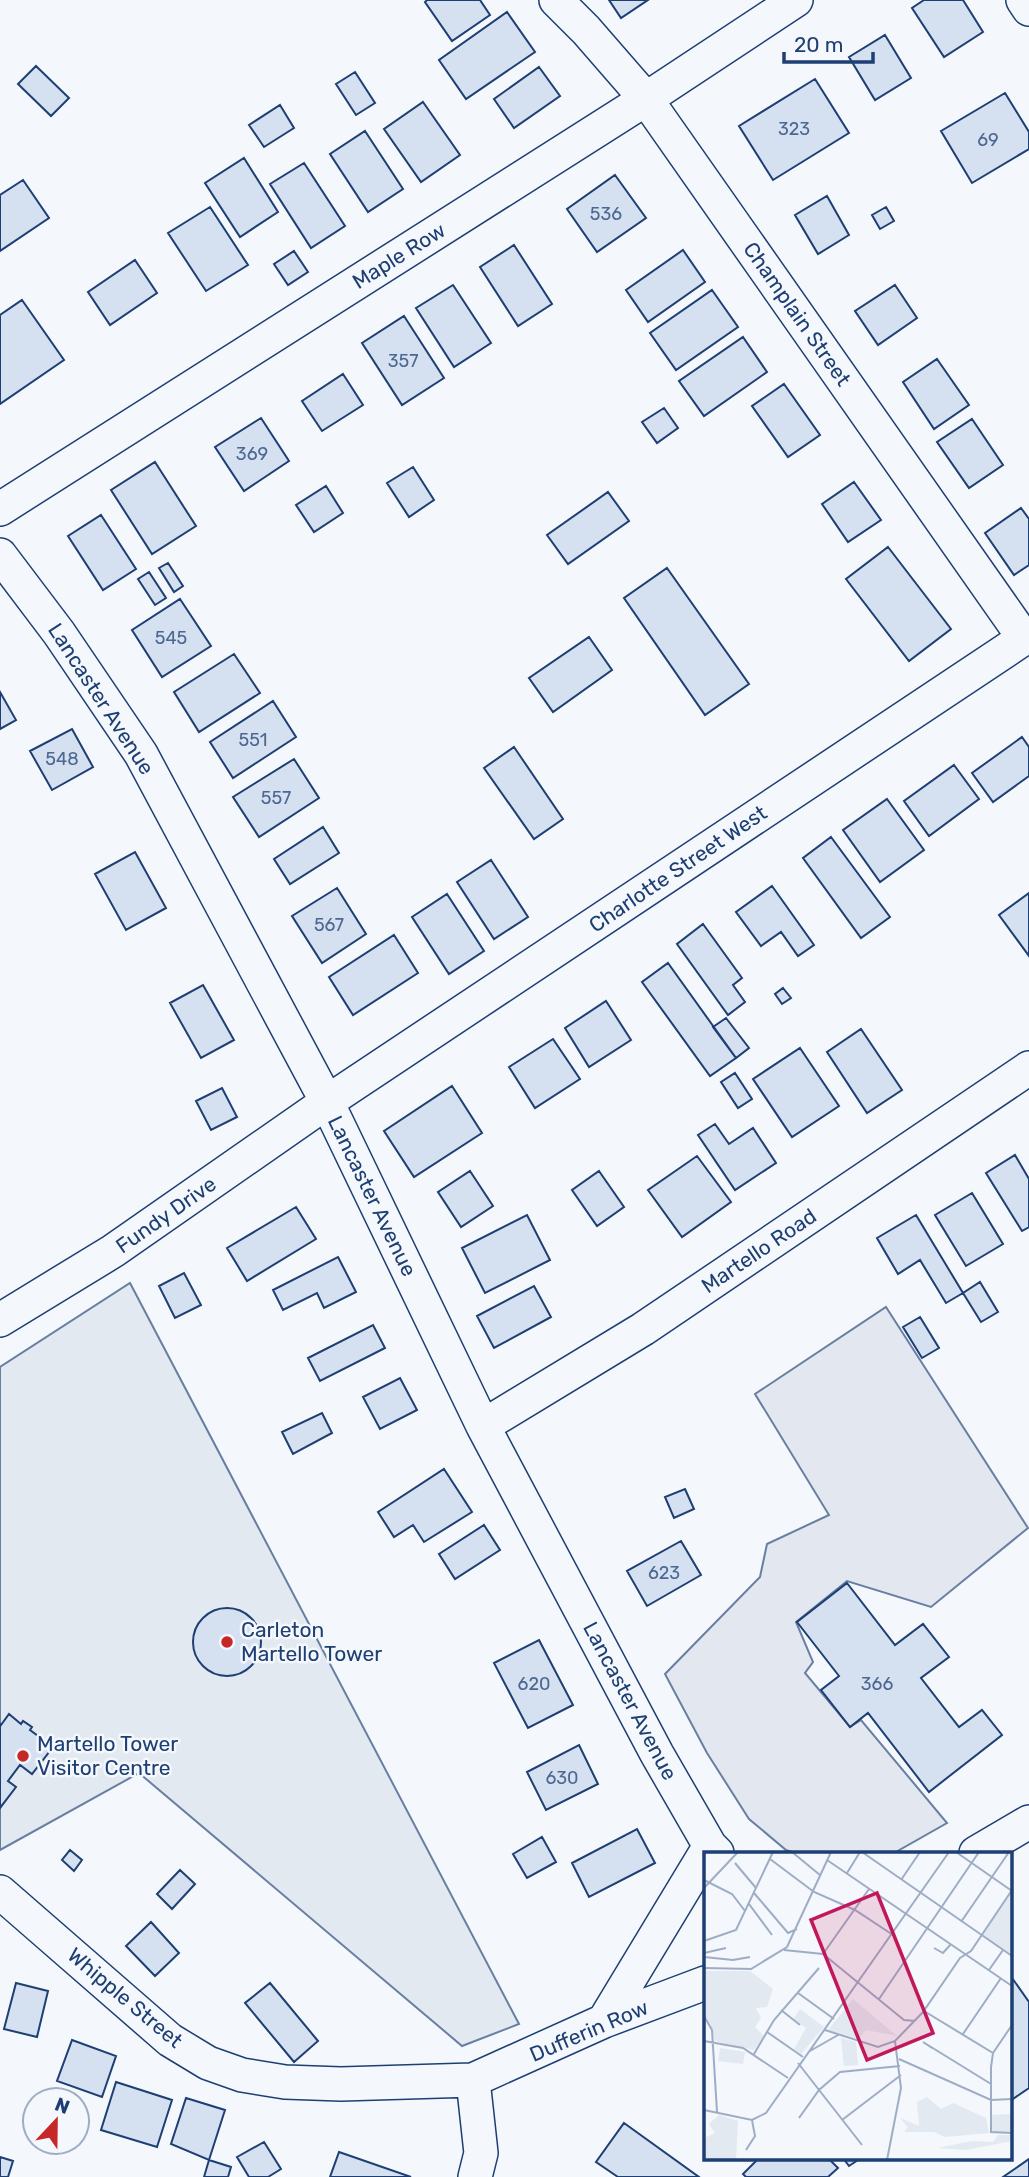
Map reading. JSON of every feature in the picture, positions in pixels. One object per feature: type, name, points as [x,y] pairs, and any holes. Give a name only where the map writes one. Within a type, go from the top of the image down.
[{"type":"street","name":"Champlain Street","points":[[555,0],[586,30],[646,99],[1027,636]]},
{"type":"street","name":"Maple Row","points":[[0,509],[646,99],[796,0]]},
{"type":"street","points":[[1023,0],[1029,9]]},
{"type":"street","name":"Lancaster Avenue","points":[[0,555],[59,633],[141,754],[327,1102],[484,1426],[709,1852]]},
{"type":"street","name":"Charlotte Street West","points":[[327,1102],[1027,636]]},
{"type":"street","name":"Martello Road","points":[[484,1426],[643,1329],[1029,1068]]},
{"type":"street","name":"Fundy Drive","points":[[0,1320],[113,1251],[327,1102]]},
{"type":"street","points":[[978,1852],[1026,1830]]},
{"type":"street","points":[[604,2021],[704,1860]]},
{"type":"street","name":"Whipple Street","points":[[0,1892],[170,2040],[208,2063],[242,2074],[285,2082],[341,2084],[474,2080]]},
{"type":"street","name":"Dufferin Row","points":[[474,2080],[604,2021],[704,1983]]},
{"type":"street","points":[[474,2080],[481,2153],[475,2177]]},
{"type":"shaded area","points":[[130,1283],[519,2024],[462,2046],[139,1773],[0,1850],[0,1367]]},
{"type":"shaded area","points":[[886,1307],[1028,1528],[931,1607],[847,1581],[796,1622],[813,1662],[805,1673],[850,1727],[861,1720],[947,1823],[896,1852],[786,1850],[749,1819],[707,1753],[665,1674],[760,1577],[767,1544],[829,1515],[755,1394]]},
{"type":"building","points":[[480,0],[490,15],[452,41],[425,2]]},
{"type":"building","points":[[609,0],[648,0],[621,18]]},
{"type":"building","points":[[924,0],[963,0],[983,32],[944,57],[912,8]]},
{"type":"building","points":[[507,12],[535,52],[466,99],[439,60]]},
{"type":"building","points":[[885,35],[911,78],[875,100],[849,57]]},
{"type":"building","points":[[36,66],[69,98],[51,116],[18,84]]},
{"type":"building","points":[[539,67],[560,96],[514,128],[494,99]]},
{"type":"building","points":[[355,72],[375,103],[356,115],[336,84]]},
{"type":"building","points":[[815,79],[849,133],[773,180],[739,126]]},
{"type":"building","points":[[1005,93],[1029,132],[1029,149],[972,183],[941,131]]},
{"type":"building","points":[[423,102],[460,155],[421,182],[384,129]]},
{"type":"building","points":[[280,105],[294,128],[264,147],[249,125]]},
{"type":"building","points":[[365,131],[403,189],[368,212],[330,154]]},
{"type":"building","points":[[244,158],[278,212],[240,237],[205,183]]},
{"type":"building","points":[[304,163],[345,226],[311,248],[270,184]]},
{"type":"building","points":[[615,175],[646,218],[597,252],[567,209]]},
{"type":"building","points":[[23,180],[49,218],[0,251],[0,195]]},
{"type":"building","points":[[827,196],[849,235],[818,254],[795,215]]},
{"type":"building","points":[[210,207],[248,265],[206,291],[168,233]]},
{"type":"building","points":[[886,207],[894,221],[880,229],[872,215]]},
{"type":"building","points":[[514,245],[552,304],[518,326],[480,267]]},
{"type":"building","points":[[683,250],[705,282],[648,322],[626,290]]},
{"type":"building","points":[[294,251],[308,272],[288,285],[274,264]]},
{"type":"building","points":[[135,260],[157,293],[110,325],[88,292]]},
{"type":"building","points":[[453,285],[491,343],[454,367],[416,308]]},
{"type":"building","points":[[895,285],[917,318],[878,345],[855,311]]},
{"type":"building","points":[[712,290],[738,327],[676,370],[650,333]]},
{"type":"building","points":[[22,300],[64,360],[0,404],[0,315]]},
{"type":"building","points":[[404,316],[444,378],[402,405],[362,343]]},
{"type":"building","points":[[743,337],[767,372],[704,416],[679,381]]},
{"type":"building","points":[[937,359],[969,405],[934,429],[903,382]]},
{"type":"building","points":[[343,374],[363,405],[322,431],[302,401]]},
{"type":"building","points":[[784,384],[820,435],[788,457],[752,406]]},
{"type":"building","points":[[664,408],[678,428],[657,443],[642,422]]},
{"type":"building","points":[[261,418],[289,461],[244,491],[215,447]]},
{"type":"building","points":[[972,419],[1003,465],[969,488],[937,442]]},
{"type":"building","points":[[155,462],[196,526],[152,554],[111,490]]},
{"type":"building","points":[[413,467],[434,500],[409,517],[387,483]]},
{"type":"building","points":[[854,482],[881,520],[848,542],[822,504]]},
{"type":"building","points":[[326,486],[343,513],[314,532],[296,505]]},
{"type":"building","points":[[608,492],[629,521],[568,564],[547,535]]},
{"type":"building","points":[[1021,508],[1029,519],[1029,565],[1014,575],[985,533]]},
{"type":"building","points":[[101,515],[136,569],[103,590],[68,536]]},
{"type":"building","points":[[888,547],[951,629],[909,661],[846,579]]},
{"type":"building","points":[[168,563],[183,586],[174,592],[159,568]]},
{"type":"building","points":[[667,568],[749,684],[705,715],[624,598]]},
{"type":"building","points":[[149,572],[166,598],[155,605],[138,579]]},
{"type":"building","points":[[180,599],[211,646],[162,677],[132,630]]},
{"type":"building","points":[[589,637],[612,670],[553,712],[529,678]]},
{"type":"building","points":[[234,654],[260,693],[199,732],[174,692]]},
{"type":"building","points":[[0,692],[16,720],[0,729]]},
{"type":"building","points":[[273,701],[296,737],[233,778],[210,742]]},
{"type":"building","points":[[72,729],[93,767],[52,790],[30,751]]},
{"type":"building","points":[[1022,737],[1029,747],[1029,776],[993,802],[972,773]]},
{"type":"building","points":[[514,747],[563,819],[534,839],[484,768]]},
{"type":"building","points":[[294,759],[319,798],[259,837],[233,797]]},
{"type":"building","points":[[954,765],[979,799],[929,836],[904,801]]},
{"type":"building","points":[[887,799],[924,850],[880,882],[843,830]]},
{"type":"building","points":[[323,827],[339,853],[290,884],[274,859]]},
{"type":"building","points":[[831,837],[890,917],[861,938],[803,858]]},
{"type":"building","points":[[135,852],[166,908],[126,930],[95,874]]},
{"type":"building","points":[[491,860],[528,917],[494,939],[457,882]]},
{"type":"building","points":[[772,886],[814,945],[798,956],[781,932],[761,946],[736,912]]},
{"type":"building","points":[[337,888],[366,934],[322,963],[292,916]]},
{"type":"building","points":[[1029,893],[1029,956],[999,915]]},
{"type":"building","points":[[447,894],[484,951],[449,974],[412,917]]},
{"type":"building","points":[[703,924],[742,978],[733,985],[745,1002],[728,1015],[677,944]]},
{"type":"building","points":[[394,935],[418,973],[353,1015],[329,977]]},
{"type":"building","points":[[668,963],[736,1058],[710,1076],[642,982]]},
{"type":"building","points":[[203,985],[234,1040],[201,1058],[170,1003]]},
{"type":"building","points":[[783,988],[791,998],[782,1004],[775,994]]},
{"type":"building","points":[[606,1001],[631,1040],[589,1067],[565,1028]]},
{"type":"building","points":[[726,1018],[749,1048],[736,1058],[713,1027]]},
{"type":"building","points":[[861,1029],[902,1090],[867,1113],[827,1052]]},
{"type":"building","points":[[553,1039],[580,1079],[535,1108],[509,1067]]},
{"type":"building","points":[[800,1048],[839,1106],[792,1137],[753,1079]]},
{"type":"building","points":[[735,1073],[752,1099],[738,1108],[721,1082]]},
{"type":"building","points":[[452,1086],[482,1133],[414,1177],[384,1131]]},
{"type":"building","points":[[222,1088],[237,1117],[211,1130],[196,1101]]},
{"type":"building","points":[[715,1124],[729,1144],[753,1128],[776,1163],[735,1190],[698,1135]]},
{"type":"building","points":[[1015,1155],[1029,1179],[1029,1227],[1022,1231],[986,1173]]},
{"type":"building","points":[[697,1156],[731,1202],[682,1237],[648,1190]]},
{"type":"building","points":[[470,1171],[493,1206],[461,1227],[438,1192]]},
{"type":"building","points":[[599,1171],[624,1207],[597,1226],[572,1190]]},
{"type":"building","points":[[972,1193],[1003,1244],[966,1266],[935,1215]]},
{"type":"building","points":[[296,1207],[316,1239],[247,1281],[227,1248]]},
{"type":"building","points":[[527,1215],[550,1260],[485,1293],[462,1248]]},
{"type":"building","points":[[916,1215],[963,1293],[946,1303],[920,1260],[898,1274],[877,1238]]},
{"type":"building","points":[[338,1257],[356,1292],[324,1308],[317,1293],[283,1310],[273,1290]]},
{"type":"building","points":[[184,1273],[201,1305],[175,1318],[159,1286]]},
{"type":"building","points":[[980,1282],[998,1312],[981,1322],[963,1293]]},
{"type":"building","points":[[534,1286],[551,1317],[494,1348],[477,1316]]},
{"type":"building","points":[[920,1317],[939,1348],[922,1358],[903,1327]]},
{"type":"building","points":[[373,1325],[385,1348],[320,1381],[308,1358]]},
{"type":"building","points":[[400,1378],[417,1410],[380,1429],[363,1397]]},
{"type":"building","points":[[322,1413],[332,1433],[293,1454],[282,1432]]},
{"type":"building","points":[[444,1469],[472,1512],[424,1542],[413,1525],[394,1537],[378,1512]]},
{"type":"building","points":[[685,1489],[694,1509],[674,1518],[665,1497]]},
{"type":"building","points":[[484,1525],[500,1550],[455,1579],[439,1554]]},
{"type":"building","points":[[681,1541],[701,1575],[647,1606],[627,1571]]},
{"type":"building","points":[[847,1583],[895,1645],[923,1624],[949,1657],[921,1678],[959,1727],[982,1710],[1002,1735],[929,1792],[868,1713],[850,1727],[821,1690],[839,1676],[797,1622]]},
{"type":"building","name":"Carleton Martello Tower","points":[[234,1608],[255,1623],[261,1635],[259,1655],[251,1666],[234,1676],[220,1676],[203,1666],[195,1655],[193,1635],[203,1618],[214,1610]]},
{"type":"building","points":[[539,1640],[573,1705],[528,1728],[494,1663]]},
{"type":"building","name":"Martello Tower Visitor Centre","points":[[9,1714],[21,1724],[23,1721],[32,1727],[30,1730],[53,1747],[32,1774],[20,1765],[8,1781],[16,1787],[0,1808],[0,1724]]},
{"type":"building","points":[[579,1745],[598,1784],[546,1810],[527,1772]]},
{"type":"building","points":[[637,1829],[655,1863],[589,1897],[572,1863]]},
{"type":"building","points":[[542,1837],[556,1862],[527,1878],[513,1854]]},
{"type":"building","points":[[70,1850],[82,1860],[74,1871],[62,1860]]},
{"type":"building","points":[[180,1870],[195,1884],[172,1909],[157,1894]]},
{"type":"building","points":[[151,1922],[179,1953],[155,1976],[126,1946]]},
{"type":"building","points":[[1012,1978],[1029,2002],[1029,2088],[1012,2100]]},
{"type":"building","points":[[16,1983],[48,1991],[37,2037],[4,2029]]},
{"type":"building","points":[[270,1983],[318,2041],[294,2062],[245,2003]]},
{"type":"building","points":[[72,2040],[116,2056],[102,2097],[91,2093],[91,2086],[71,2086],[57,2081]]},
{"type":"building","points":[[116,2082],[172,2100],[157,2147],[101,2130]]},
{"type":"building","points":[[186,2098],[225,2110],[209,2160],[171,2144]]},
{"type":"building","points":[[624,2123],[699,2177],[618,2177],[596,2162]]},
{"type":"building","points":[[264,2142],[281,2169],[268,2177],[249,2177],[237,2157]]},
{"type":"building","points":[[339,2152],[411,2177],[330,2177]]},
{"type":"building","points":[[0,2157],[13,2161],[8,2177],[0,2177]]},
{"type":"building","points":[[1029,2159],[1029,2177],[1003,2177]]},
{"type":"building","points":[[209,2160],[231,2167],[228,2177],[204,2177]]},
{"type":"building","points":[[757,2160],[830,2160],[838,2168],[828,2177],[746,2177],[743,2174]]},
{"type":"building","points":[[844,2160],[858,2160],[849,2166]]},
{"type":"place","name":"Carleton Martello Tower","points":[[227,1642]]},
{"type":"place","name":"Martello Tower Visitor Centre","points":[[23,1756]]}]
